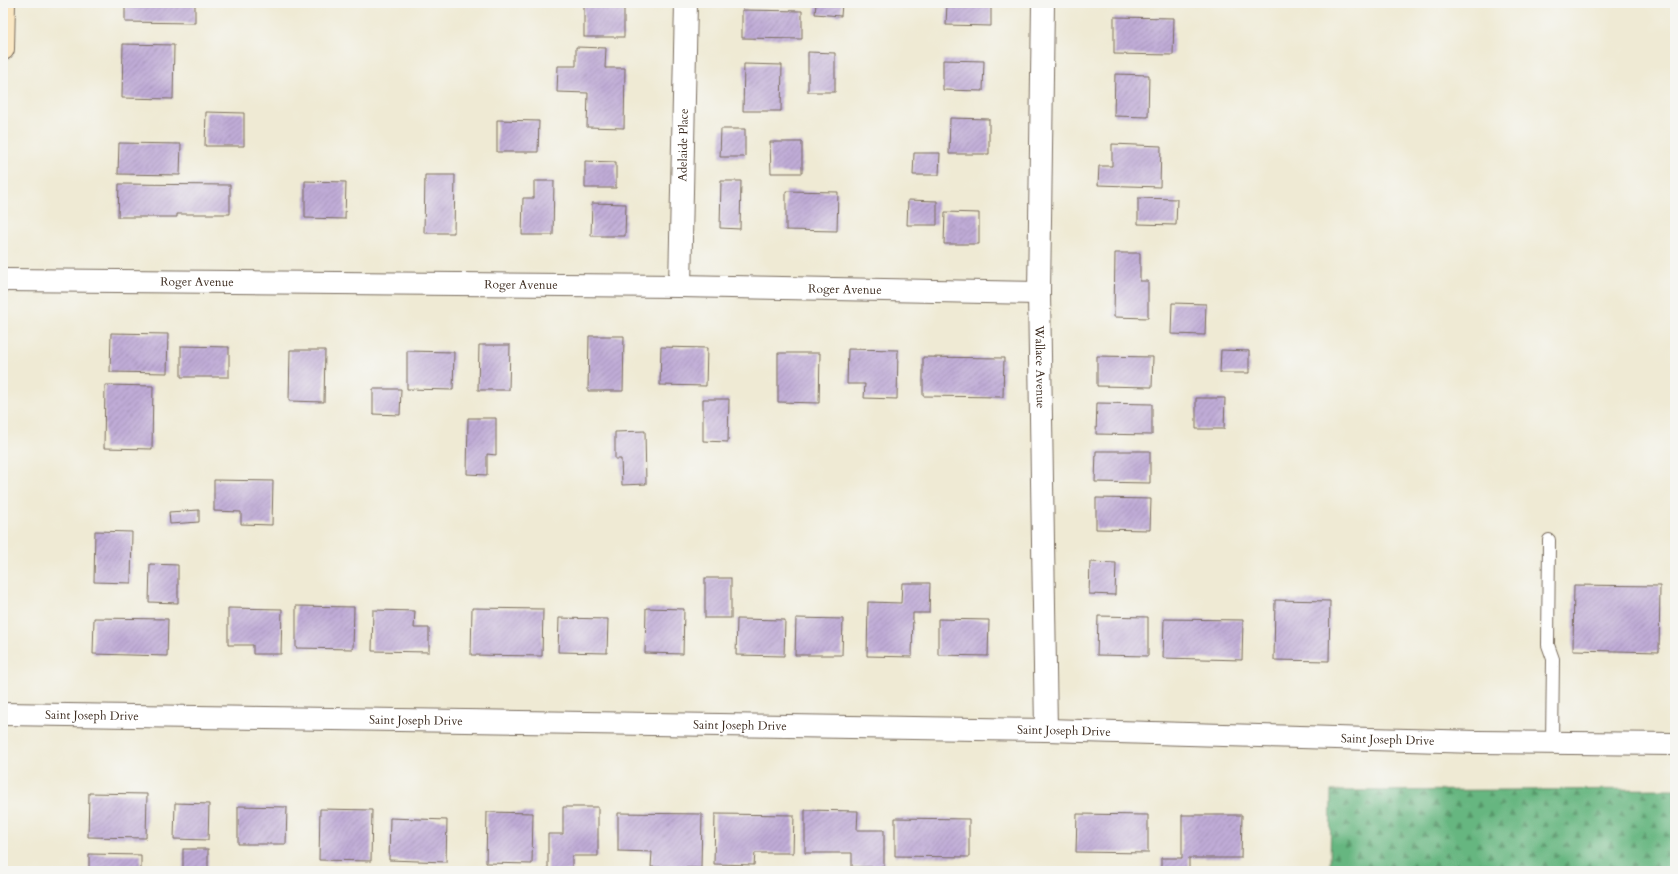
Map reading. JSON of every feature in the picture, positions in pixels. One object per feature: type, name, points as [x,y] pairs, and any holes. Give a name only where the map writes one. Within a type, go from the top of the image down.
[{"type":"main road","points":[[3,49],[4,3]]},
{"type":"street","name":"Adelaide Place","points":[[680,286],[686,3]]},
{"type":"street","name":"Wallace Avenue","points":[[1043,3],[1039,293],[1046,730]]},
{"type":"street","name":"Roger Avenue","points":[[3,280],[680,286],[1039,293]]},
{"type":"street","name":"Saint Joseph Drive","points":[[3,714],[1046,730],[1477,742],[1675,744]]},
{"type":"lane","points":[[1549,540],[1548,646],[1553,659],[1552,743]]},
{"type":"green space","points":[[1675,789],[1675,871],[1330,871],[1331,791]]},
{"type":"building","points":[[125,3],[195,3],[195,23],[125,22]]},
{"type":"building","points":[[584,3],[624,3],[624,37],[584,37]]},
{"type":"building","points":[[816,3],[842,3],[841,16],[815,14]]},
{"type":"building","points":[[947,3],[991,3],[991,26],[946,25]]},
{"type":"building","points":[[742,10],[802,11],[802,39],[742,38]]},
{"type":"building","points":[[1114,17],[1174,18],[1173,55],[1114,54]]},
{"type":"building","points":[[123,44],[174,45],[173,99],[122,98]]},
{"type":"building","points":[[576,47],[606,48],[605,68],[625,68],[624,128],[587,127],[588,93],[557,92],[558,66],[576,66]]},
{"type":"building","points":[[808,52],[835,53],[835,92],[808,92]]},
{"type":"building","points":[[943,60],[984,61],[983,91],[943,90]]},
{"type":"building","points":[[744,64],[782,65],[781,111],[743,111]]},
{"type":"building","points":[[1115,74],[1149,75],[1148,117],[1114,116]]},
{"type":"building","points":[[206,112],[244,113],[244,146],[205,146]]},
{"type":"building","points":[[950,118],[989,119],[989,154],[949,154]]},
{"type":"building","points":[[497,120],[539,121],[538,152],[497,152]]},
{"type":"building","points":[[721,129],[745,129],[745,157],[720,157]]},
{"type":"building","points":[[770,142],[802,142],[802,173],[771,173]]},
{"type":"building","points":[[119,143],[181,144],[180,175],[118,174]]},
{"type":"building","points":[[1112,144],[1161,146],[1160,187],[1098,185],[1099,166],[1112,166]]},
{"type":"building","points":[[914,153],[940,153],[939,175],[913,175]]},
{"type":"building","points":[[585,161],[616,162],[616,188],[585,188]]},
{"type":"building","points":[[425,175],[455,175],[454,233],[424,233]]},
{"type":"building","points":[[305,181],[346,182],[345,219],[305,218]]},
{"type":"building","points":[[534,181],[554,181],[553,235],[522,235],[523,198],[534,198]]},
{"type":"building","points":[[721,181],[741,181],[740,229],[720,228]]},
{"type":"building","points":[[119,184],[230,185],[230,214],[177,214],[177,217],[118,217]]},
{"type":"building","points":[[786,191],[838,192],[837,231],[786,230]]},
{"type":"building","points":[[1138,198],[1177,199],[1176,225],[1138,224]]},
{"type":"building","points":[[908,200],[937,201],[937,225],[907,225]]},
{"type":"building","points":[[592,203],[626,204],[625,236],[591,236]]},
{"type":"building","points":[[945,212],[979,213],[979,244],[944,244]]},
{"type":"building","points":[[1115,253],[1140,253],[1140,281],[1148,281],[1148,318],[1114,317]]},
{"type":"building","points":[[1172,303],[1206,304],[1205,335],[1171,334]]},
{"type":"building","points":[[111,333],[168,334],[167,373],[110,372]]},
{"type":"building","points":[[589,336],[624,336],[623,391],[588,391]]},
{"type":"building","points":[[479,345],[510,345],[509,390],[478,390]]},
{"type":"building","points":[[181,346],[229,347],[229,377],[181,377]]},
{"type":"building","points":[[661,347],[707,348],[706,386],[660,385]]},
{"type":"building","points":[[848,349],[898,350],[897,399],[864,398],[865,384],[847,384]]},
{"type":"building","points":[[290,350],[325,350],[324,402],[289,401]]},
{"type":"building","points":[[1221,350],[1249,351],[1249,373],[1220,373]]},
{"type":"building","points":[[407,351],[454,352],[453,390],[407,389]]},
{"type":"building","points":[[778,353],[820,353],[819,403],[778,402]]},
{"type":"building","points":[[1097,356],[1153,357],[1152,387],[1097,386]]},
{"type":"building","points":[[923,357],[1004,358],[1003,397],[923,396]]},
{"type":"building","points":[[105,385],[153,386],[152,449],[104,448]]},
{"type":"building","points":[[373,389],[401,389],[400,415],[373,414]]},
{"type":"building","points":[[1196,398],[1225,398],[1224,429],[1196,429]]},
{"type":"building","points":[[703,399],[729,399],[728,442],[703,441]]},
{"type":"building","points":[[1097,403],[1152,404],[1152,435],[1096,434]]},
{"type":"building","points":[[468,418],[496,418],[496,455],[487,454],[487,475],[467,474]]},
{"type":"building","points":[[645,431],[646,484],[622,485],[621,459],[615,459],[615,432]]},
{"type":"building","points":[[1096,451],[1150,451],[1150,483],[1095,482]]},
{"type":"building","points":[[214,480],[273,481],[272,525],[241,524],[241,512],[214,511]]},
{"type":"building","points":[[1096,498],[1151,499],[1150,530],[1096,529]]},
{"type":"building","points":[[199,510],[199,522],[170,524],[169,512]]},
{"type":"building","points":[[95,531],[132,532],[131,583],[94,582]]},
{"type":"building","points":[[1090,562],[1116,563],[1115,595],[1089,594]]},
{"type":"building","points":[[150,564],[178,565],[178,603],[149,602]]},
{"type":"building","points":[[705,578],[731,578],[731,618],[705,618]]},
{"type":"building","points":[[902,583],[930,583],[929,613],[913,613],[912,657],[867,656],[868,602],[901,603]]},
{"type":"building","points":[[1574,585],[1660,586],[1659,652],[1573,650]]},
{"type":"building","points":[[1275,600],[1330,601],[1329,661],[1274,660]]},
{"type":"building","points":[[296,606],[354,607],[353,649],[296,648]]},
{"type":"building","points":[[228,608],[282,609],[281,654],[253,654],[253,645],[228,645]]},
{"type":"building","points":[[472,608],[543,609],[542,656],[471,655]]},
{"type":"building","points":[[646,608],[684,609],[683,654],[645,653]]},
{"type":"building","points":[[373,610],[415,611],[414,628],[429,628],[429,652],[372,651]]},
{"type":"building","points":[[1098,616],[1148,617],[1148,656],[1097,655]]},
{"type":"building","points":[[94,618],[168,619],[167,656],[93,654]]},
{"type":"building","points":[[559,618],[608,619],[607,653],[558,652]]},
{"type":"building","points":[[796,618],[843,619],[842,655],[795,655]]},
{"type":"building","points":[[737,619],[785,620],[784,656],[736,655]]},
{"type":"building","points":[[938,619],[989,620],[988,656],[938,655]]},
{"type":"building","points":[[1164,619],[1243,620],[1242,660],[1163,658]]},
{"type":"building","points":[[89,793],[147,794],[146,838],[88,837]]},
{"type":"building","points":[[175,803],[209,804],[208,840],[174,839]]},
{"type":"building","points":[[238,806],[287,807],[286,844],[238,844]]},
{"type":"building","points":[[563,807],[598,807],[598,856],[572,856],[572,871],[548,871],[548,834],[563,834]]},
{"type":"building","points":[[320,809],[372,810],[371,861],[319,860]]},
{"type":"building","points":[[805,810],[858,811],[857,830],[884,830],[884,867],[852,867],[852,853],[805,853]]},
{"type":"building","points":[[487,812],[533,813],[532,864],[486,863]]},
{"type":"building","points":[[618,813],[702,814],[701,868],[651,867],[652,852],[618,851]]},
{"type":"building","points":[[715,814],[794,815],[793,853],[755,853],[754,865],[714,864]]},
{"type":"building","points":[[1077,814],[1148,815],[1148,853],[1076,852]]},
{"type":"building","points":[[1182,815],[1242,815],[1241,858],[1189,858],[1189,871],[1161,871],[1161,858],[1182,858]]},
{"type":"building","points":[[390,818],[447,820],[446,862],[389,860]]},
{"type":"building","points":[[895,818],[969,819],[969,857],[895,856]]},
{"type":"building","points":[[183,849],[208,849],[208,871],[183,871]]},
{"type":"building","points":[[89,854],[141,855],[141,871],[89,871]]}]
